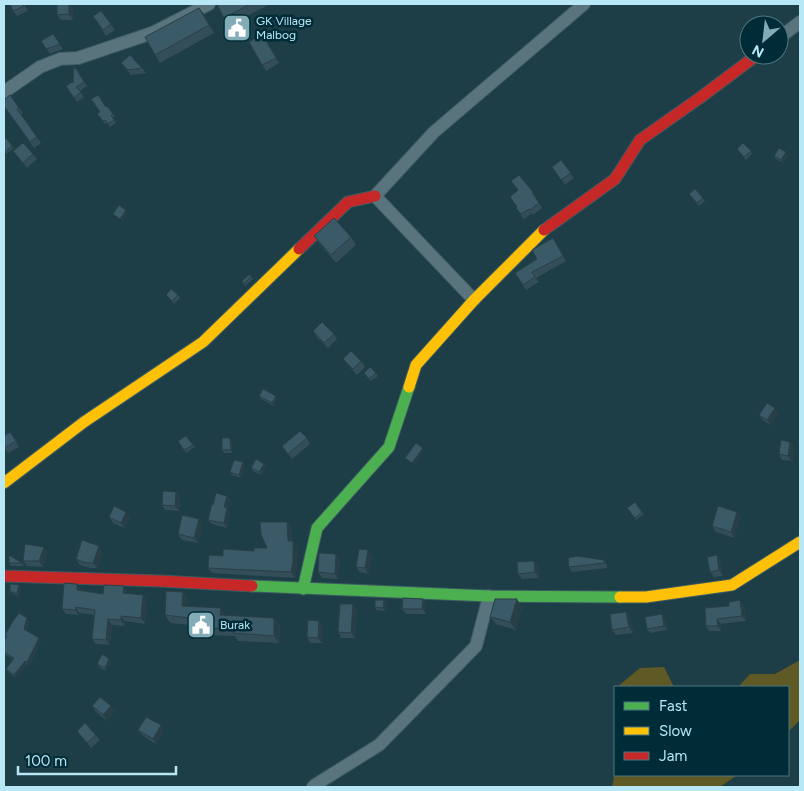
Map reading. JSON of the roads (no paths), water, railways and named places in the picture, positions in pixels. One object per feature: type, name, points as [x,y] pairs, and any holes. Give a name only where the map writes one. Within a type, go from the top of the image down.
[{"type":"street","points":[[4,92],[40,67],[60,59],[78,58],[152,33],[209,4]]},
{"type":"street","points":[[4,483],[84,422],[202,342],[348,202],[375,196],[434,132],[584,4]]},
{"type":"street","points":[[789,30],[800,22]]},
{"type":"street","points":[[303,589],[317,528],[389,447],[416,365],[474,300],[540,233],[615,180],[640,140],[744,65]]},
{"type":"street","points":[[375,196],[474,300]]},
{"type":"street","points":[[4,577],[160,581],[489,596],[646,597],[732,586],[800,542]]},
{"type":"street","points":[[313,787],[379,745],[476,646],[489,596]]},
{"type":"place","name":"GK Village Malbog","points":[[237,28]]},
{"type":"place","name":"Burak","points":[[201,625]]}]
